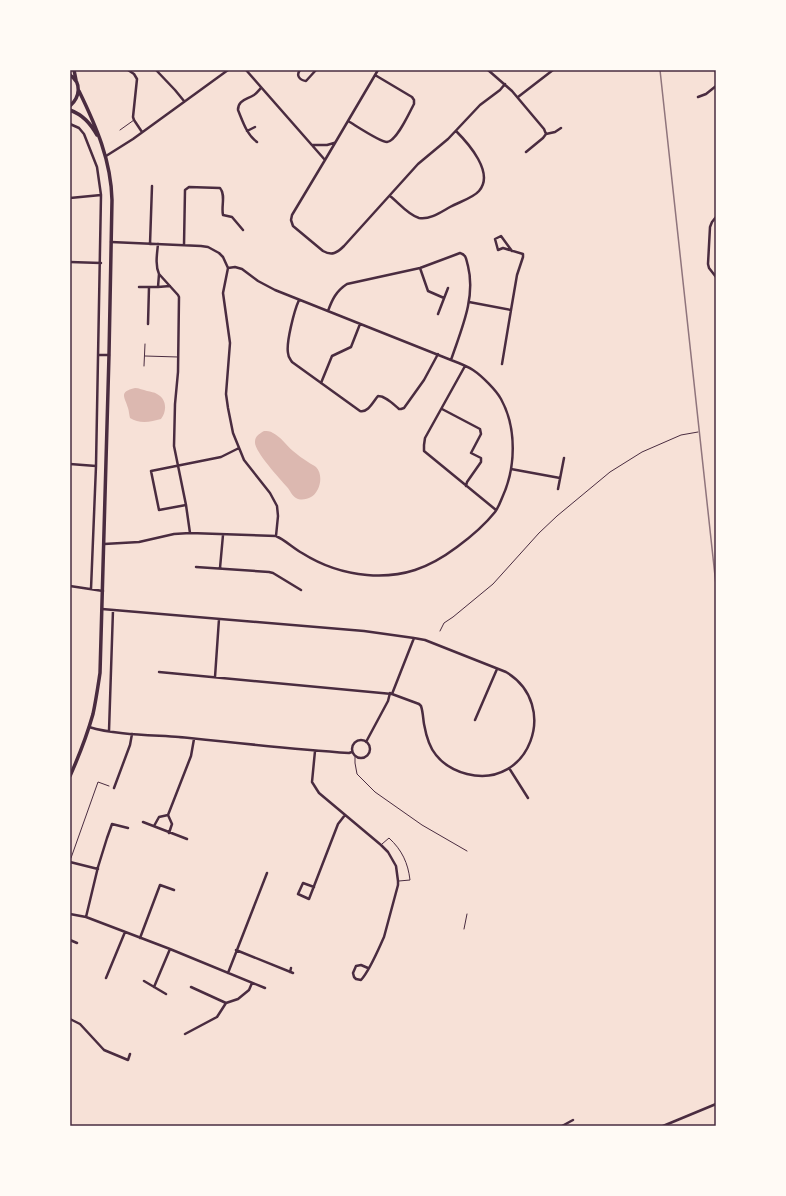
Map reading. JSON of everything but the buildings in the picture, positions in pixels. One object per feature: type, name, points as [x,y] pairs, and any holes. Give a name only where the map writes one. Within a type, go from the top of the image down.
[{"type":"main road","points":[[70,776],[89,727],[100,673],[112,189],[106,156],[96,128],[79,91],[74,70]]},
{"type":"main road","points":[[70,75],[76,81]]},
{"type":"main road","points":[[70,106],[78,97],[79,91]]},
{"type":"main road","points":[[70,110],[82,116],[86,120],[100,141]]},
{"type":"street","points":[[128,70],[136,76],[138,82],[134,120],[142,132]]},
{"type":"street","points":[[156,70],[184,101]]},
{"type":"street","points":[[106,156],[117,150],[228,70]]},
{"type":"street","points":[[246,70],[325,160]]},
{"type":"street","points":[[300,70],[298,76],[300,79],[306,81],[316,70]]},
{"type":"street","points":[[378,70],[292,215],[291,220],[293,226],[322,251],[328,254],[338,252],[418,164],[456,131],[480,105],[500,90],[505,84]]},
{"type":"street","points":[[488,70],[518,97],[544,129],[546,134]]},
{"type":"street","points":[[518,97],[553,70]]},
{"type":"street","points":[[348,121],[382,141],[389,141],[395,137],[414,104],[414,100],[412,97],[375,75]]},
{"type":"street","points":[[698,97],[706,94],[716,86]]},
{"type":"street","points":[[257,142],[247,131],[238,107],[242,100],[253,95],[261,88]]},
{"type":"street","points":[[70,124],[79,128],[84,134],[97,167],[101,195],[96,466],[91,589]]},
{"type":"street","points":[[247,131],[255,127]]},
{"type":"street","points":[[526,152],[546,134],[555,132],[561,128]]},
{"type":"street","points":[[390,196],[412,215],[425,218],[442,212],[480,190],[484,184],[483,168],[472,150],[456,131]]},
{"type":"street","points":[[311,145],[327,145],[335,143]]},
{"type":"street","points":[[150,244],[152,186]]},
{"type":"street","points":[[184,245],[185,190],[189,187],[220,188],[223,195],[223,214],[232,217],[244,230]]},
{"type":"street","points":[[70,198],[101,195]]},
{"type":"street","points":[[151,211],[157,211]]},
{"type":"street","points":[[716,217],[710,227],[708,264],[709,268],[716,277]]},
{"type":"street","points":[[502,364],[516,281],[523,254],[512,251],[504,248],[498,250],[495,239],[501,236],[512,251]]},
{"type":"street","points":[[111,242],[201,246],[215,250],[223,257],[228,268],[223,293],[230,343],[226,394],[230,421],[244,460],[270,494],[277,506],[278,516],[276,536]]},
{"type":"street","points":[[158,244],[156,266],[159,274],[178,294],[179,297],[174,446],[190,533]]},
{"type":"street","points":[[328,311],[335,295],[347,284],[420,268],[460,253],[463,254],[469,272],[469,302],[451,360]]},
{"type":"street","points":[[70,262],[100,262]]},
{"type":"street","points":[[104,544],[139,542],[174,534],[190,533],[276,536],[303,554],[328,566],[360,574],[385,576],[396,575],[432,564],[470,538],[484,525],[496,510],[506,489],[511,469],[512,442],[510,423],[501,399],[490,385],[475,371],[438,354],[270,288],[242,269],[235,267],[228,268]]},
{"type":"street","points":[[420,268],[428,291],[444,298]]},
{"type":"street","points":[[158,287],[159,274]]},
{"type":"street","points":[[139,287],[170,286]]},
{"type":"street","points":[[148,324],[150,287]]},
{"type":"street","points":[[438,314],[448,288]]},
{"type":"street","points":[[299,300],[293,318],[288,353],[292,362],[363,412],[366,411],[378,396],[399,409],[404,408],[418,391],[438,354]]},
{"type":"street","points":[[469,302],[511,310]]},
{"type":"street","points":[[321,383],[332,356],[351,347],[360,324]]},
{"type":"street","points":[[98,355],[109,355]]},
{"type":"street","points":[[465,366],[425,438],[424,451],[496,510]]},
{"type":"street","points":[[442,409],[480,429],[481,434],[470,453],[480,458],[481,462],[469,478],[466,486]]},
{"type":"street","points":[[186,505],[159,510],[151,471],[222,457],[239,448]]},
{"type":"street","points":[[558,488],[564,458]]},
{"type":"street","points":[[70,464],[96,466]]},
{"type":"street","points":[[511,469],[560,478]]},
{"type":"street","points":[[220,568],[223,535]]},
{"type":"street","points":[[196,567],[273,573],[301,590]]},
{"type":"street","points":[[70,586],[103,591]]},
{"type":"street","points":[[102,609],[364,631],[425,640],[510,675],[521,685],[531,700],[534,712],[533,732],[530,743],[520,759],[509,768],[493,775],[474,776],[465,774],[448,766],[435,754],[426,732],[421,706],[412,700],[391,694],[159,672]]},
{"type":"street","points":[[109,731],[113,610]]},
{"type":"street","points":[[215,677],[220,619]]},
{"type":"street","points":[[366,742],[388,701],[414,638]]},
{"type":"street","points":[[476,720],[497,669]]},
{"type":"street","points":[[89,727],[132,734],[349,754],[352,752]]},
{"type":"street","points":[[114,788],[130,745],[132,734]]},
{"type":"street","points":[[170,833],[172,824],[168,815],[191,756],[194,739]]},
{"type":"street","points":[[361,740],[366,742],[369,746],[368,754],[361,758],[355,757],[352,752],[352,746],[355,742],[361,740]]},
{"type":"street","points":[[315,751],[312,782],[313,786],[319,793],[381,845],[396,866],[398,881],[396,895],[382,943],[368,968],[361,980],[354,977],[353,973],[356,966],[361,965],[368,968]]},
{"type":"street","points":[[509,768],[528,798]]},
{"type":"street","points":[[154,826],[159,817],[168,815]]},
{"type":"street","points":[[314,887],[303,883],[298,894],[309,899],[314,887],[338,824],[346,815]]},
{"type":"street","points":[[143,822],[187,839]]},
{"type":"street","points":[[86,917],[98,869],[112,824],[128,828]]},
{"type":"street","points":[[70,861],[98,869]]},
{"type":"street","points":[[228,972],[268,873]]},
{"type":"street","points":[[140,938],[160,885],[174,890]]},
{"type":"street","points":[[70,919],[70,914],[86,917],[228,972],[265,988]]},
{"type":"street","points":[[106,978],[125,932]]},
{"type":"street","points":[[70,940],[77,943]]},
{"type":"street","points":[[154,987],[170,949]]},
{"type":"street","points":[[236,950],[293,974]]},
{"type":"street","points":[[290,972],[291,968]]},
{"type":"street","points":[[144,980],[166,994]]},
{"type":"street","points":[[185,1034],[217,1016],[226,1003],[238,999],[249,990],[252,983]]},
{"type":"street","points":[[191,987],[226,1003]]},
{"type":"street","points":[[70,1019],[80,1024],[104,1050],[128,1060],[130,1054]]},
{"type":"street","points":[[663,1126],[716,1104]]},
{"type":"street","points":[[562,1126],[573,1120]]},
{"type":"lane","points":[[120,130],[134,120]]},
{"type":"lane","points":[[144,366],[145,344]]},
{"type":"lane","points":[[145,356],[178,356]]},
{"type":"lane","points":[[355,757],[357,774],[375,792],[422,825],[467,851]]},
{"type":"lane","points":[[381,845],[389,838],[396,844],[404,856],[407,863],[410,880],[398,881]]},
{"type":"lane","points":[[464,928],[467,914]]},
{"type":"path","points":[[440,631],[444,624],[493,584],[539,533],[557,516],[610,472],[642,452],[680,435],[698,432]]},
{"type":"path","points":[[70,861],[98,782],[114,788]]},
{"type":"shaded area","points":[[135,388],[155,393],[163,399],[165,409],[161,419],[145,422],[130,418],[124,395],[126,391]]},
{"type":"shaded area","points":[[264,431],[270,431],[276,435],[304,460],[315,466],[320,474],[320,483],[314,495],[302,500],[295,497],[263,458],[256,446],[255,440],[259,434]]},
{"type":"railway","points":[[660,70],[716,585]]}]
